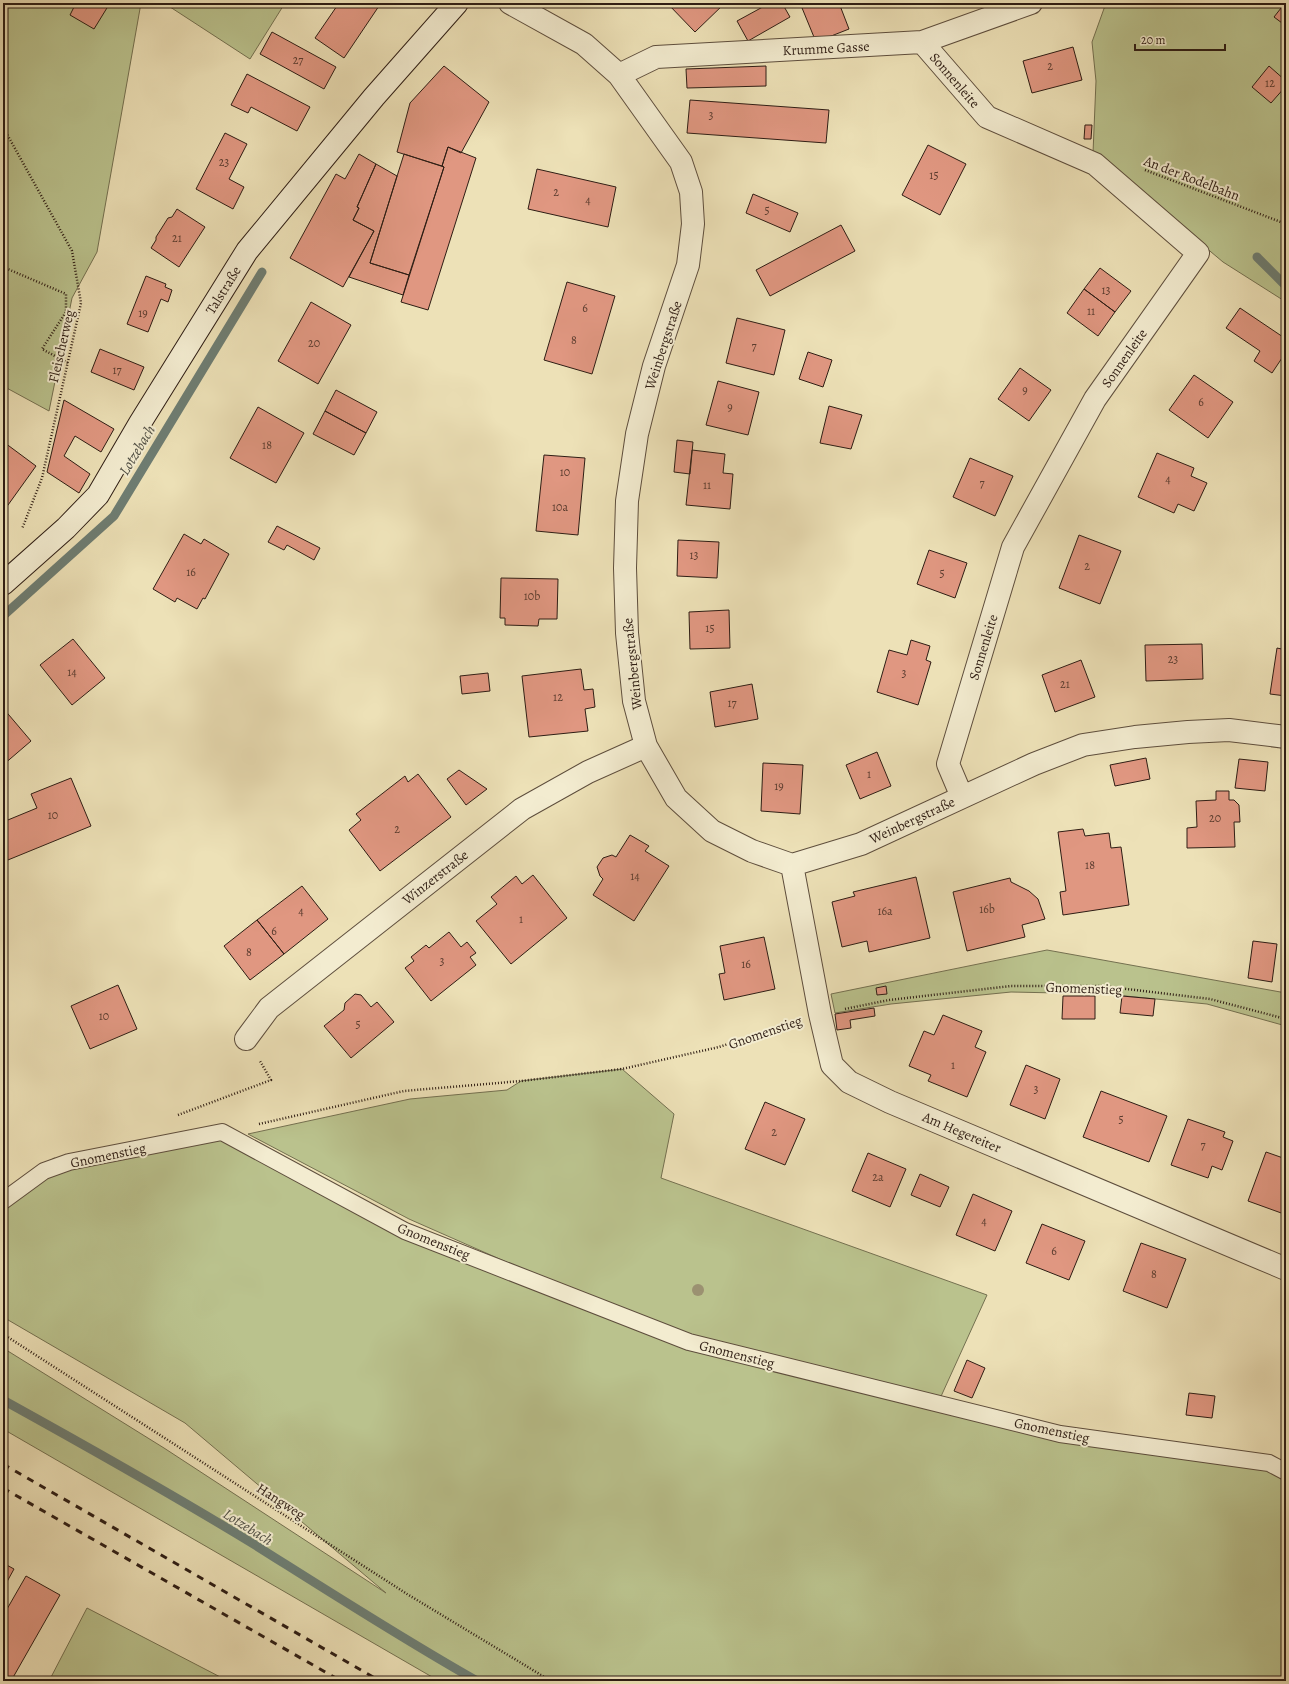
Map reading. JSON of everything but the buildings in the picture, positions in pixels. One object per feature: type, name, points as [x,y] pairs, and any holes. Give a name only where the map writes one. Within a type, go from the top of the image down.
[{"type":"street","name":"Talstraße","points":[[3,584],[66,528],[98,495],[247,251],[374,97],[457,3]]},
{"type":"street","name":"Weinbergstraße","points":[[510,3],[584,44],[619,75],[681,162],[692,192],[693,224],[688,265],[654,366],[637,434],[627,501],[625,568],[627,633],[634,701],[646,746],[676,798],[712,832],[752,851],[792,865],[861,844],[1034,764],[1084,745],[1136,737],[1228,730],[1286,737]]},
{"type":"street","name":"Krumme Gasse","points":[[619,75],[656,57],[922,42],[1031,3]]},
{"type":"street","name":"Sonnenleite","points":[[922,42],[987,117],[1095,164],[1198,254],[1095,399],[1013,547],[948,764],[962,797]]},
{"type":"street","name":"Winzerstraße","points":[[246,1039],[270,1008],[522,809],[588,772],[646,746]]},
{"type":"street","name":"Am Hegereiter","points":[[792,865],[820,1014],[832,1065],[849,1082],[897,1105],[1286,1269]]},
{"type":"lane","name":"Gnomenstieg","points":[[3,1201],[44,1171],[69,1162],[222,1132],[405,1231],[689,1342],[1060,1434],[1269,1463],[1286,1472]]},
{"type":"path","name":"Fleischerweg","points":[[3,127],[72,251],[81,304],[42,478],[20,535]]},
{"type":"path","name":"An der Rodelbahn","points":[[1139,168],[1286,224]]},
{"type":"path","points":[[3,267],[66,294],[66,312],[42,349],[68,363]]},
{"type":"path","name":"Gnomenstieg","points":[[222,1132],[404,1091],[521,1081],[622,1069],[719,1047],[820,1014],[889,1000],[1011,986],[1102,986],[1210,999],[1286,1019]]},
{"type":"path","name":"Hangweg","points":[[3,1334],[407,1594],[551,1681]]},
{"type":"green space","points":[[3,3],[141,3],[97,252],[72,298],[49,411],[3,386]]},
{"type":"green space","points":[[164,3],[285,3],[250,59]]},
{"type":"green space","points":[[1106,3],[1286,3],[1286,302],[1223,262],[1093,153],[1096,81],[1092,42]]},
{"type":"green space","points":[[1047,950],[1286,993],[1286,1026],[1207,1004],[1105,994],[1011,992],[891,1004],[835,1013],[831,994]]},
{"type":"green space","points":[[622,1069],[674,1114],[661,1178],[987,1295],[938,1403],[1286,1472],[1286,1681],[439,1681],[3,1429],[3,1348],[164,1448],[386,1593],[185,1423],[3,1317],[3,1195],[54,1158],[69,1162],[222,1132],[405,1231],[554,1283],[409,1219],[248,1134],[410,1099],[507,1090],[521,1081]]},
{"type":"green space","points":[[87,1608],[228,1681],[49,1681]]},
{"type":"waterway","points":[[1257,257],[1286,286]]},
{"type":"waterway","name":"Lotzebach","points":[[3,616],[114,516],[262,272]]},
{"type":"waterway","name":"Lotzebach","points":[[3,1400],[193,1507],[337,1597],[477,1681]]},
{"type":"railway","points":[[3,1464],[380,1681]]},
{"type":"railway","points":[[3,1488],[341,1681]]}]
